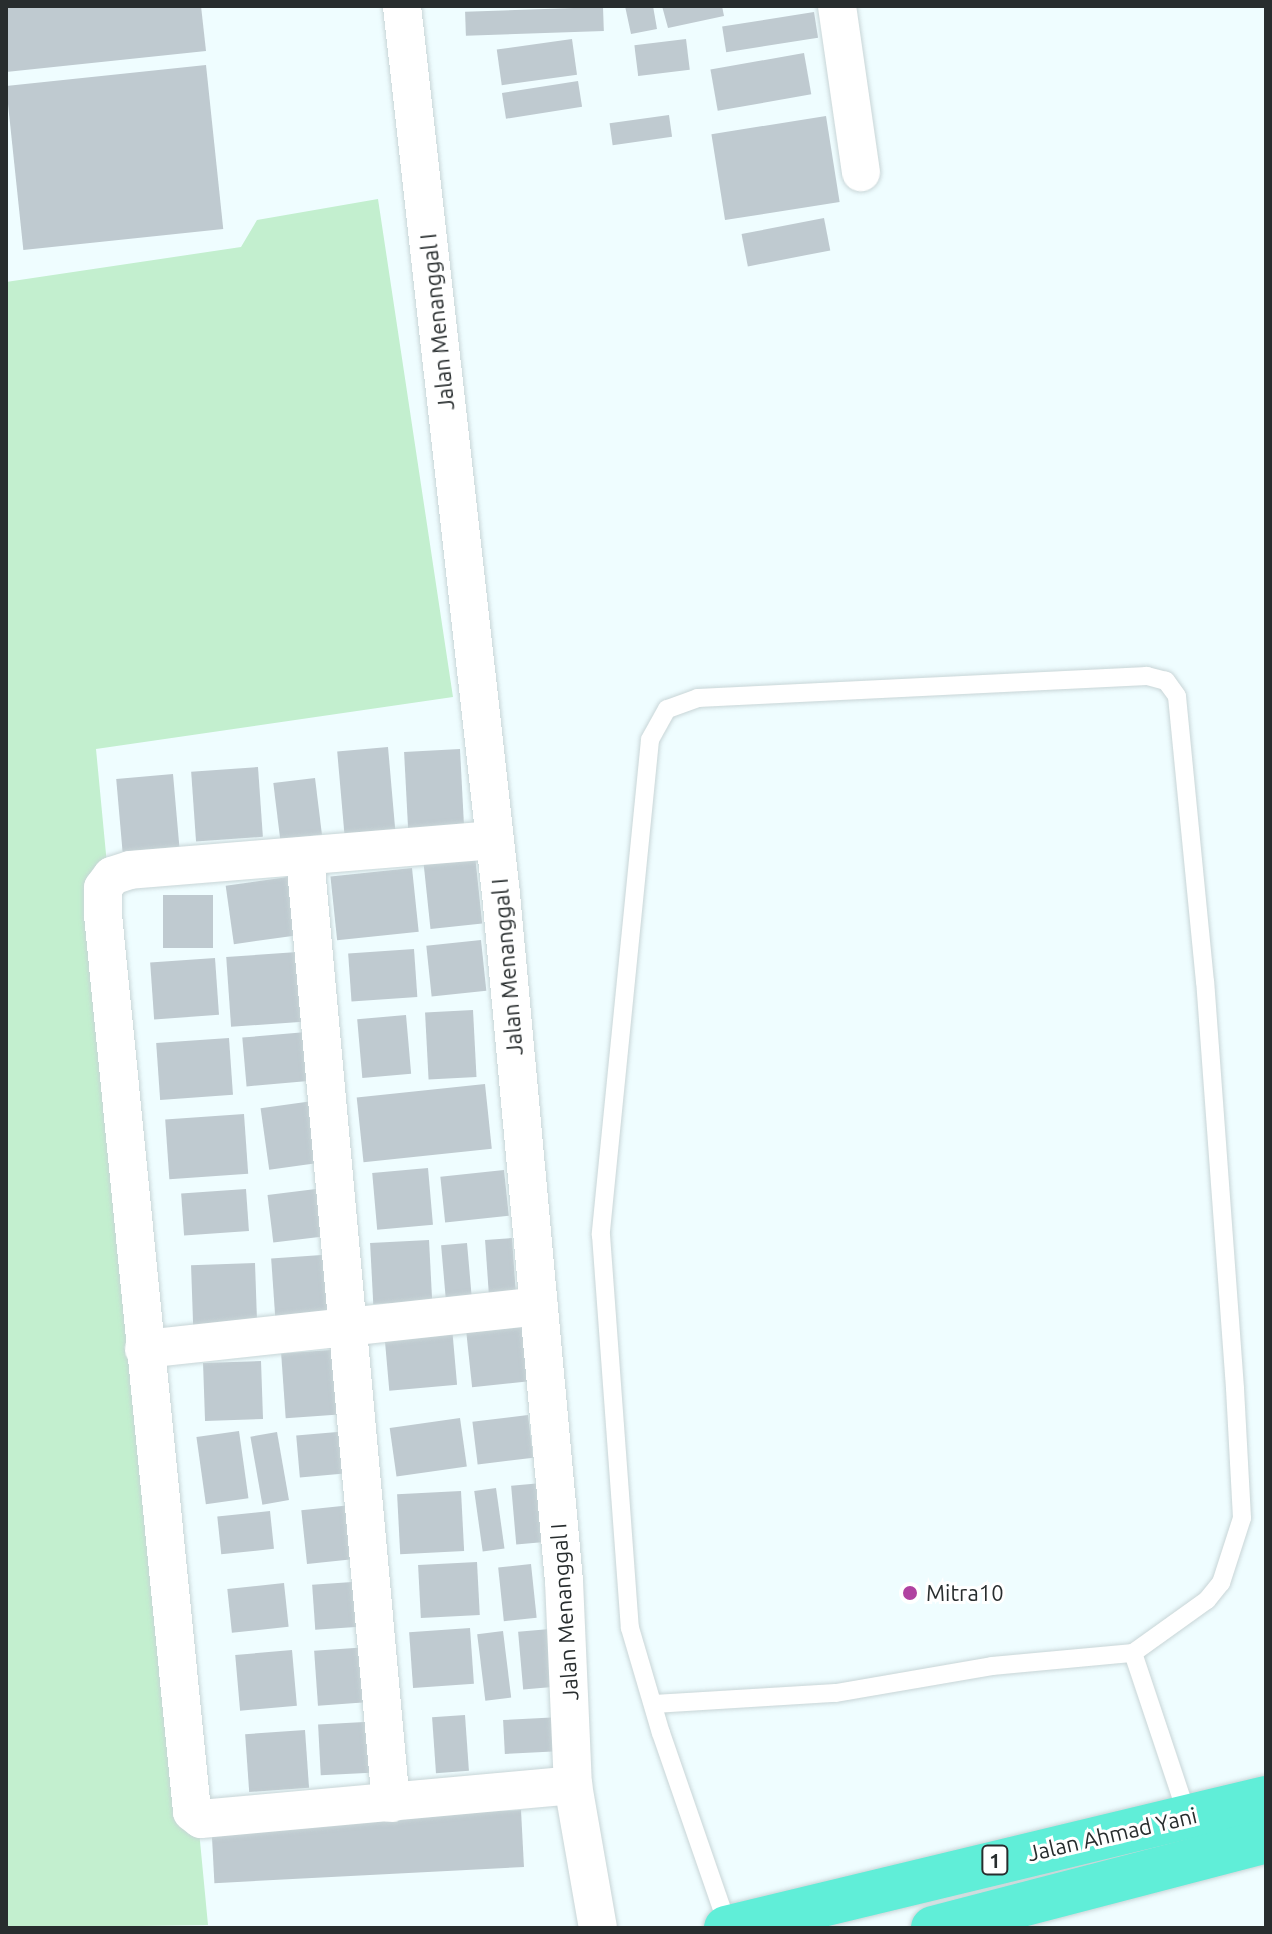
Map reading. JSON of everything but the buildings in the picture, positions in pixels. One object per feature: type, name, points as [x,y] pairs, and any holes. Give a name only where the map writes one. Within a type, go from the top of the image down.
[{"type":"highway","name":"Jalan Ahmad Yani","points":[[727,1928],[1266,1798]]},
{"type":"highway","points":[[933,1928],[1266,1841]]},
{"type":"street","name":"Jalan Menanggal I","points":[[402,6],[494,840],[539,1306],[564,1581],[573,1785],[598,1928]]},
{"type":"street","points":[[837,6],[861,172]]},
{"type":"street","points":[[494,840],[130,870],[112,876],[103,888],[144,1349],[192,1812],[201,1819],[573,1785]]},
{"type":"street","points":[[305,857],[391,1803]]},
{"type":"street","points":[[144,1349],[539,1306]]},
{"type":"lane","points":[[654,1704],[836,1693],[992,1666],[1133,1653],[1207,1600],[1221,1583],[1242,1518],[1205,982],[1177,696],[1166,681],[1147,676],[698,698],[667,709],[650,740],[601,1235],[630,1628],[654,1704],[727,1928]]},
{"type":"lane","points":[[1133,1653],[1188,1817]]},
{"type":"green space","points":[[378,199],[453,697],[96,749],[208,1925],[6,1928],[6,282],[241,247],[257,220]]},
{"type":"place","name":"Mitra10","points":[[910,1593]]}]
